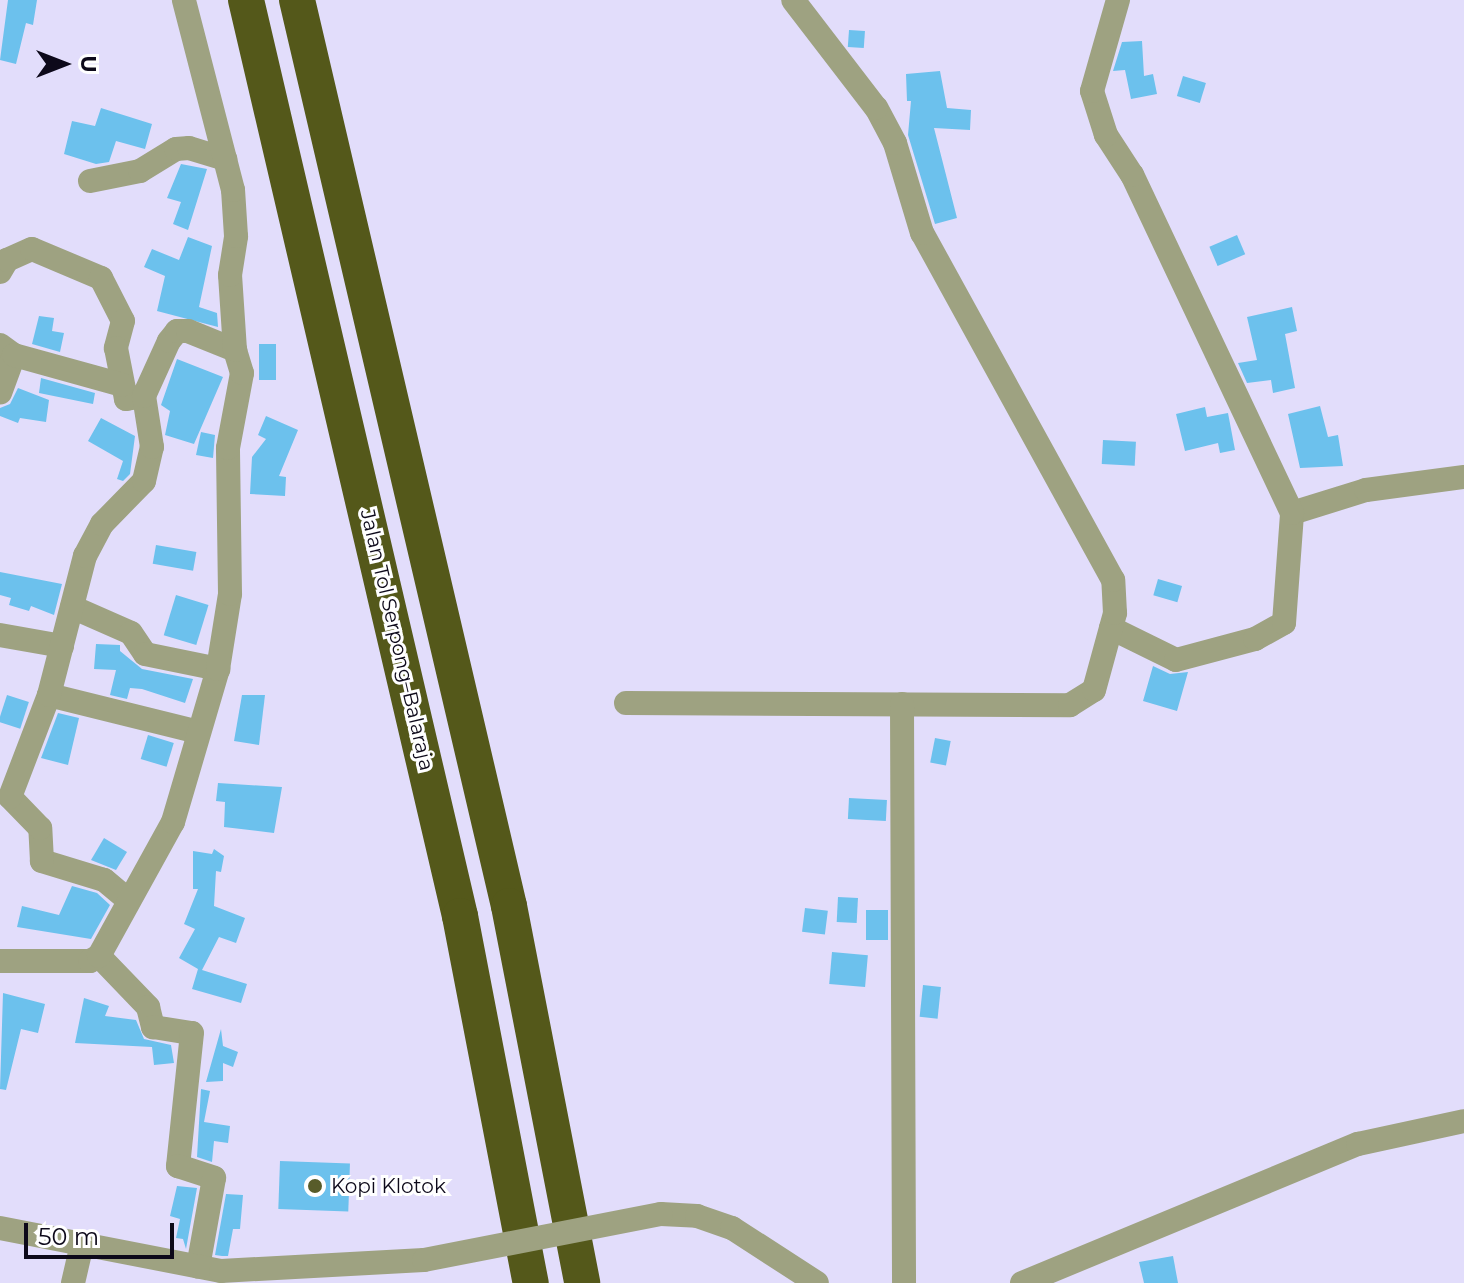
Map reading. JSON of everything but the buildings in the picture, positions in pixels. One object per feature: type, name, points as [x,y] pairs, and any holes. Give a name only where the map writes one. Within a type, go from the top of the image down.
[{"type":"highway","name":"Jalan Tol Serpong–Balaraja","points":[[246,0],[453,885],[529,1274]]},
{"type":"highway","points":[[297,0],[509,906],[582,1283]]},
{"type":"street","points":[[0,961],[90,961],[99,956],[127,899],[173,822],[218,669],[230,594],[228,448],[242,373],[235,350],[230,275],[235,221],[225,159],[184,0]]},
{"type":"street","points":[[626,703],[1084,701],[1094,690],[1111,628],[1116,597],[1113,580],[939,269],[922,233],[895,143],[876,108],[793,0]]},
{"type":"street","points":[[1111,628],[1176,660],[1255,639],[1284,623],[1292,513],[1132,175],[1106,135],[1092,91],[1118,0]]},
{"type":"street","points":[[90,181],[140,171],[176,149],[225,159]]},
{"type":"street","points":[[0,272],[7,260],[32,249],[101,278],[123,321],[116,348],[152,447],[144,481],[98,530],[85,556],[49,695],[5,799],[40,828],[42,861],[104,880],[127,899]]},
{"type":"street","points":[[133,390],[177,331],[235,350]]},
{"type":"street","points":[[0,393],[7,350],[133,390]]},
{"type":"street","points":[[1292,513],[1366,490],[1464,477]]},
{"type":"street","points":[[72,607],[131,633],[145,654],[218,669]]},
{"type":"street","points":[[0,635],[62,646]]},
{"type":"street","points":[[49,695],[199,732]]},
{"type":"street","points":[[902,704],[904,1283]]},
{"type":"street","points":[[99,956],[148,1007],[153,1027],[192,1033],[178,1166],[214,1178],[198,1267]]},
{"type":"street","points":[[1022,1283],[1358,1144],[1464,1121]]},
{"type":"street","points":[[0,1228],[238,1277],[424,1260],[661,1214],[697,1216],[732,1228],[817,1283]]},
{"type":"street","points":[[73,1283],[82,1245]]},
{"type":"place","name":"Kopi Klotok","points":[[315,1186]]}]
